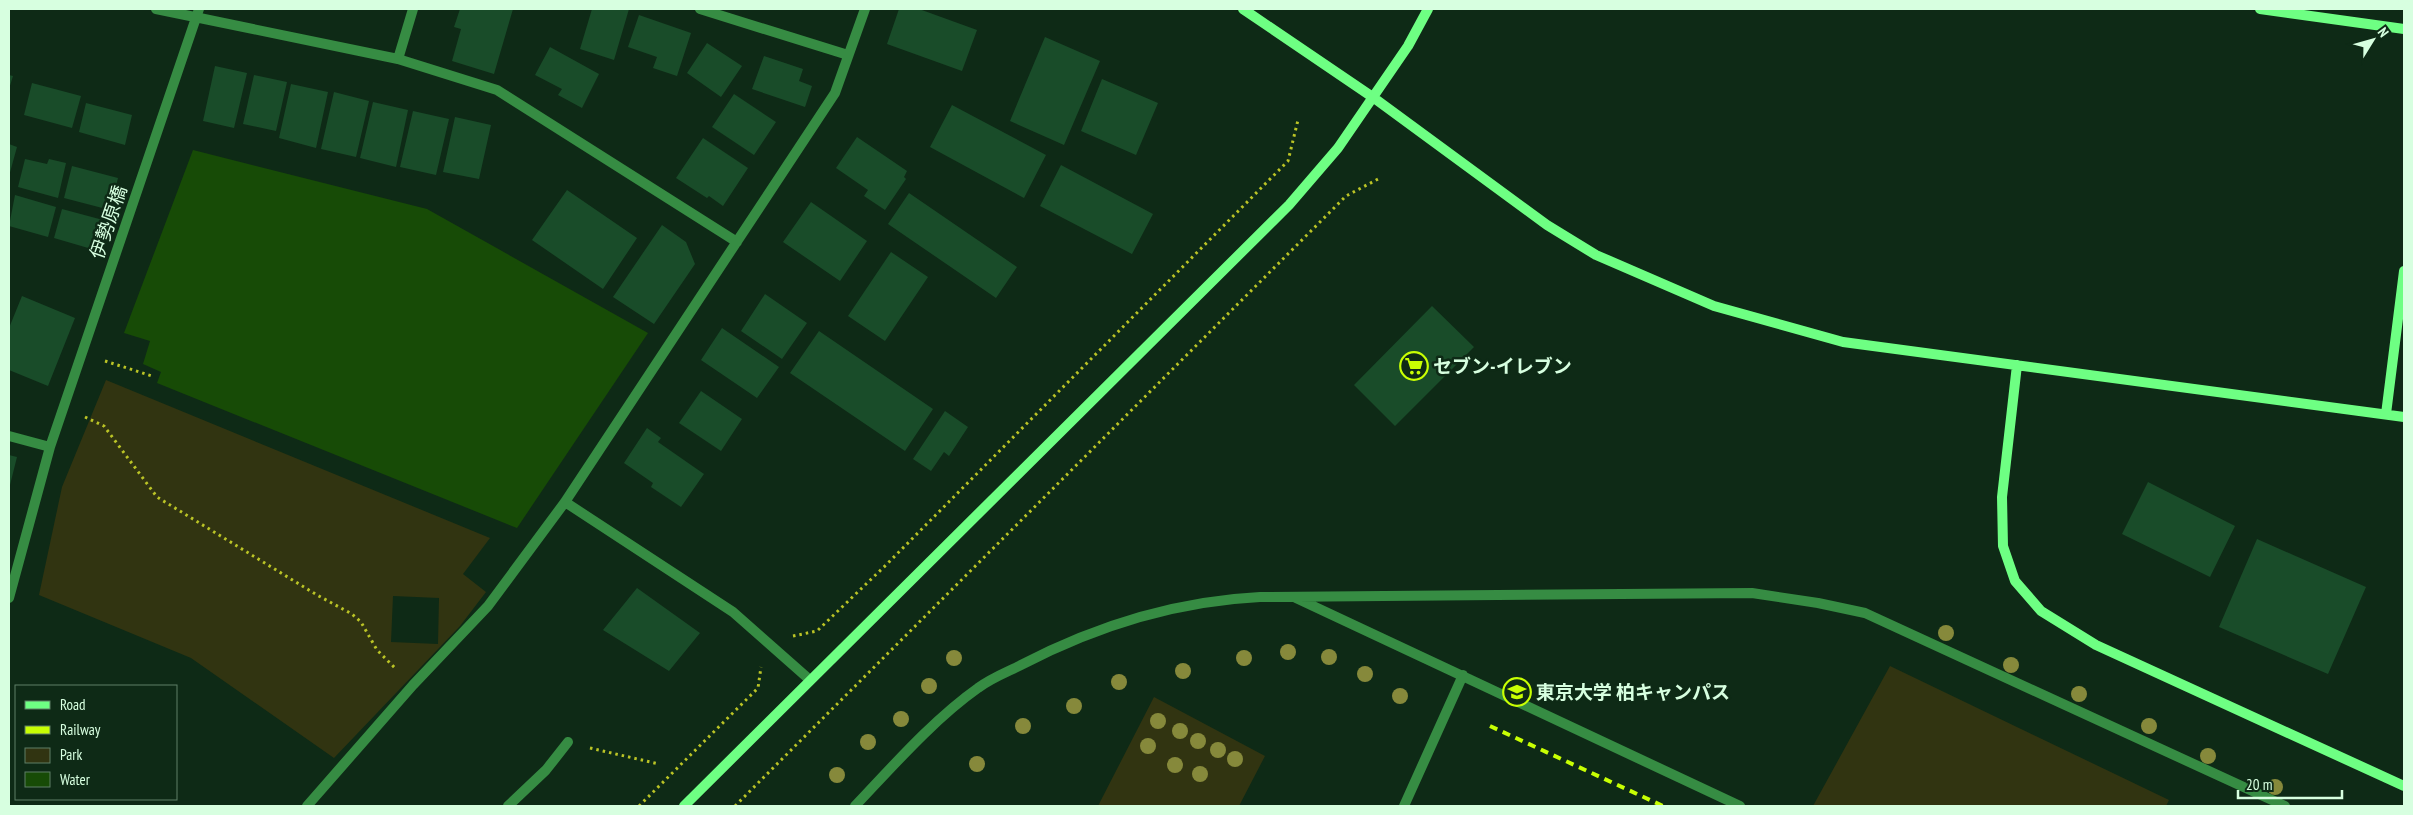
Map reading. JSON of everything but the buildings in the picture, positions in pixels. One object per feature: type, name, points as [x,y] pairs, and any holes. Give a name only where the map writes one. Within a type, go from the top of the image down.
[{"type":"street","points":[[156,9],[198,13],[398,59],[497,90],[737,242]]},
{"type":"street","points":[[398,59],[413,9]]},
{"type":"street","points":[[700,9],[848,55]]},
{"type":"street","points":[[307,806],[413,685],[488,606],[565,502],[835,93],[866,9]]},
{"type":"street","points":[[1243,9],[1374,98],[1547,225],[1596,254],[1654,282],[1714,306],[1842,342],[2404,417]]},
{"type":"street","points":[[684,806],[1289,205],[1338,148],[1374,98],[1408,46],[1428,9]]},
{"type":"street","points":[[2260,9],[2404,29]]},
{"type":"street","name":"伊勢原橋","points":[[9,598],[50,447],[198,13]]},
{"type":"street","points":[[2386,414],[2404,271]]},
{"type":"street","points":[[2017,364],[2002,497],[2003,546],[2015,581],[2041,611],[2096,645],[2404,786]]},
{"type":"street","points":[[9,436],[50,447]]},
{"type":"street","points":[[565,502],[732,612],[810,680]]},
{"type":"street","points":[[855,806],[902,758],[978,687],[1050,650],[1097,630],[1173,607],[1225,598],[1293,596],[1752,593],[1856,611],[1900,629],[2285,806]]},
{"type":"street","points":[[1293,596],[1740,806]]},
{"type":"street","points":[[1404,806],[1463,675]]},
{"type":"street","points":[[508,806],[546,770],[568,742]]},
{"type":"path","points":[[790,636],[817,631],[1288,161],[1298,120]]},
{"type":"path","points":[[735,806],[1346,196],[1380,178]]},
{"type":"path","points":[[111,363],[152,376]]},
{"type":"path","points":[[64,408],[104,426],[157,497],[316,595],[352,614],[361,622],[377,650],[413,685]]},
{"type":"path","points":[[638,806],[758,688],[762,663]]},
{"type":"path","points":[[568,742],[659,764]]},
{"type":"green space","points":[[106,380],[490,538],[463,574],[486,592],[460,626],[334,758],[191,658],[39,595],[62,487]],"holes":[[[393,596],[439,598],[438,644],[391,642]]]},
{"type":"green space","points":[[1890,666],[2169,800],[2166,806],[1813,806]]},
{"type":"green space","points":[[1154,697],[1265,756],[1239,806],[1098,806]]},
{"type":"water","points":[[193,150],[427,209],[648,333],[517,528],[157,383],[161,372],[143,364],[150,341],[124,333]]},
{"type":"railway","points":[[1490,726],[1663,806]]},
{"type":"place","name":"セブン-イレブン","points":[[1414,366]]},
{"type":"place","name":"東京大学 柏キャンパス","points":[[1517,692]]}]
